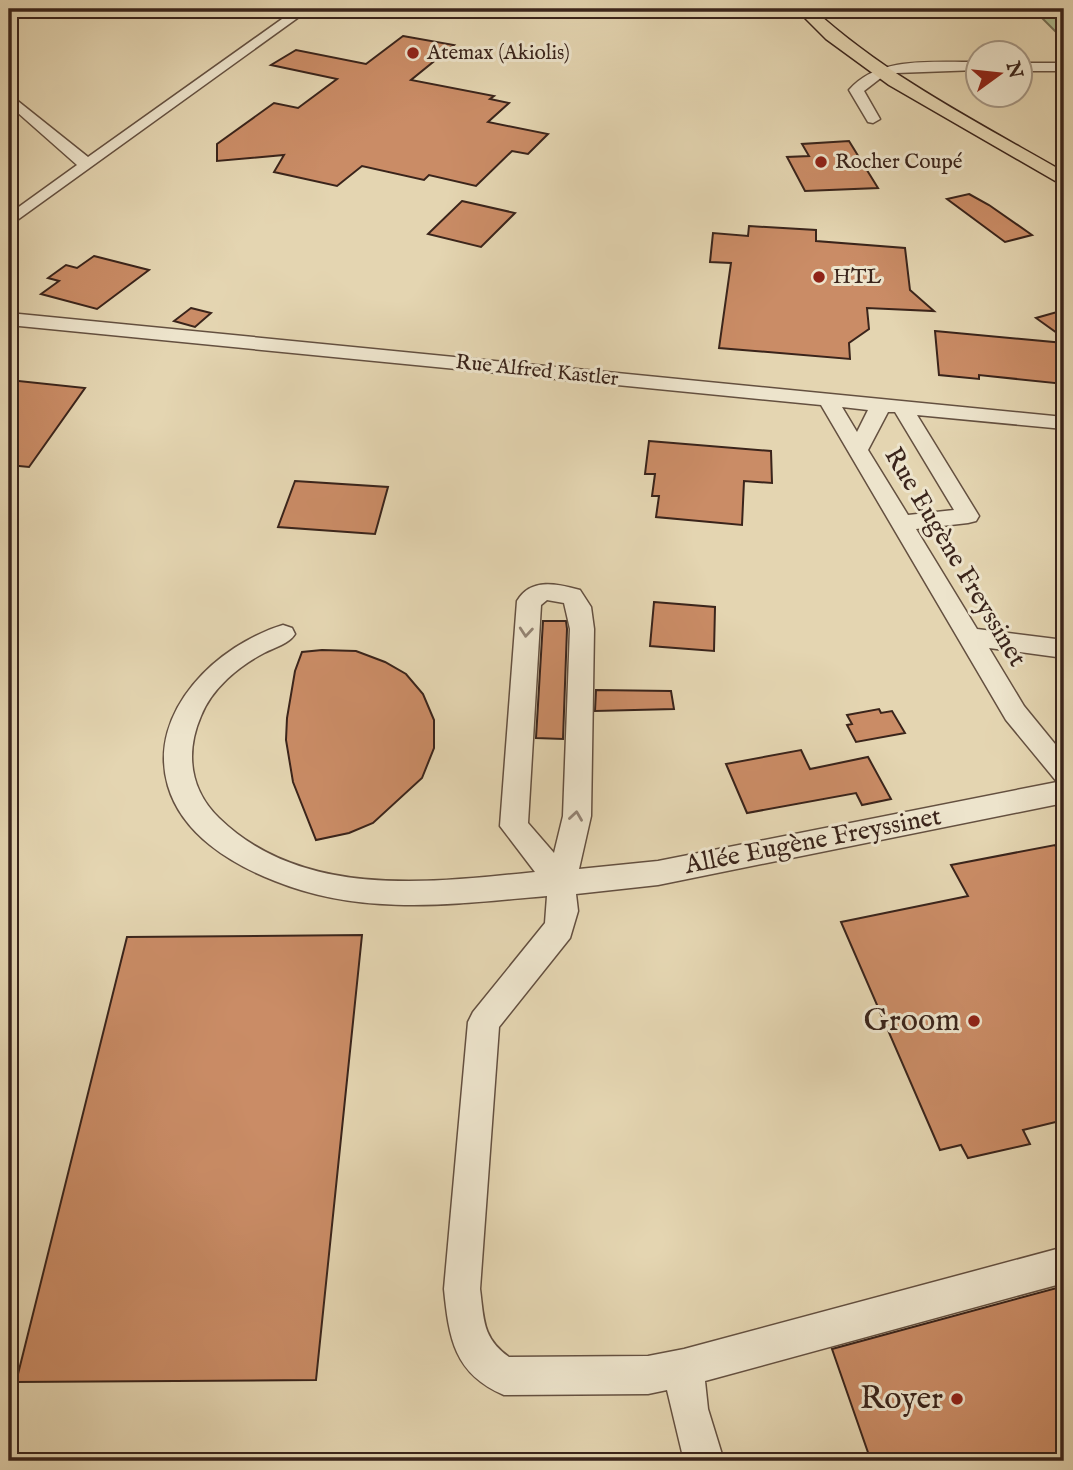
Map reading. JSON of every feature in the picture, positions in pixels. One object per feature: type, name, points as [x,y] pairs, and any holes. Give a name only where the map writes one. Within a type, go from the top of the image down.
[{"type":"main road","points":[[804,9],[843,43],[884,71],[1064,180]]},
{"type":"street","points":[[9,220],[304,9]]},
{"type":"street","points":[[873,119],[856,90],[884,71],[964,67]]},
{"type":"street","points":[[1034,67],[1064,67]]},
{"type":"street","points":[[9,98],[86,164]]},
{"type":"street","name":"Rue Alfred Kastler","points":[[9,319],[1064,423]]},
{"type":"street","name":"Rue Eugène Freyssinet","points":[[827,399],[1015,713],[1064,774]]},
{"type":"street","points":[[858,449],[891,406],[938,462],[968,516],[902,523]]},
{"type":"street","points":[[561,883],[514,826],[529,601],[542,591],[572,596],[579,607],[582,629],[577,816],[561,883],[563,911],[559,929],[484,1022],[462,1289],[467,1332],[481,1360],[504,1376],[648,1375],[684,1368],[1064,1265]]},
{"type":"street","name":"Allée Eugène Freyssinet","points":[[283,634],[258,644],[214,674],[199,694],[179,737],[177,767],[184,791],[196,813],[213,833],[234,849],[276,870],[319,884],[352,890],[492,890],[620,878],[1064,792]]},
{"type":"street","points":[[970,637],[1064,649]]},
{"type":"street","points":[[684,1368],[689,1409],[704,1461]]},
{"type":"green space","points":[[1033,9],[1064,9],[1064,38],[1062,38]]},
{"type":"building","points":[[403,36],[454,45],[411,80],[494,96],[490,99],[509,103],[488,122],[548,134],[528,154],[512,151],[476,186],[429,175],[424,180],[362,166],[337,186],[274,172],[284,155],[217,161],[217,144],[274,103],[298,108],[337,79],[271,65],[296,50],[366,64]]},
{"type":"building","name":"Rocher Coupé","points":[[849,141],[878,188],[805,191],[787,157],[809,156],[802,144]]},
{"type":"building","points":[[969,194],[1032,235],[1005,242],[947,199]]},
{"type":"building","points":[[462,201],[515,213],[481,247],[428,234]]},
{"type":"building","points":[[749,226],[816,230],[816,241],[905,248],[910,290],[934,311],[867,308],[869,329],[849,343],[850,359],[719,348],[731,263],[710,262],[713,233],[748,236]]},
{"type":"building","points":[[94,256],[149,270],[97,309],[41,294],[59,281],[48,278],[66,265],[77,268]]},
{"type":"building","points":[[191,308],[211,313],[195,327],[174,321]]},
{"type":"building","points":[[1064,310],[1064,338],[1036,318]]},
{"type":"building","points":[[935,331],[1064,343],[1064,384],[979,375],[979,379],[939,375]]},
{"type":"building","points":[[9,380],[85,388],[29,467],[9,465]]},
{"type":"building","points":[[649,441],[771,451],[772,483],[744,481],[742,525],[656,517],[659,496],[652,496],[655,474],[645,474]]},
{"type":"building","points":[[295,481],[388,487],[375,534],[278,527]]},
{"type":"building","points":[[654,602],[715,607],[714,651],[650,646]]},
{"type":"building","points":[[543,621],[566,621],[563,739],[536,738]]},
{"type":"building","points":[[356,651],[385,662],[406,674],[423,694],[434,720],[434,748],[422,778],[373,823],[349,833],[316,840],[293,782],[286,740],[295,671],[302,652]]},
{"type":"building","points":[[596,690],[671,691],[674,709],[595,711]]},
{"type":"building","points":[[879,709],[881,713],[892,711],[905,733],[856,742],[847,725],[852,724],[847,715]]},
{"type":"building","points":[[801,750],[810,769],[868,757],[891,799],[862,805],[856,793],[747,813],[726,764]]},
{"type":"building","name":"Groom","points":[[1055,845],[1064,861],[1064,1120],[1023,1130],[1030,1144],[968,1158],[961,1145],[940,1150],[841,922],[968,896],[951,865]]},
{"type":"building","points":[[362,935],[316,1380],[16,1382],[127,937]]},
{"type":"building","name":"Royer","points":[[1064,1286],[1064,1461],[871,1461],[832,1349]]},
{"type":"place","name":"Atemax (Akiolis)","points":[[413,53]]},
{"type":"place","name":"Rocher Coupé","points":[[821,162]]},
{"type":"place","name":"HTL","points":[[819,277]]},
{"type":"place","name":"Groom","points":[[974,1021]]},
{"type":"place","name":"Royer","points":[[957,1399]]}]
